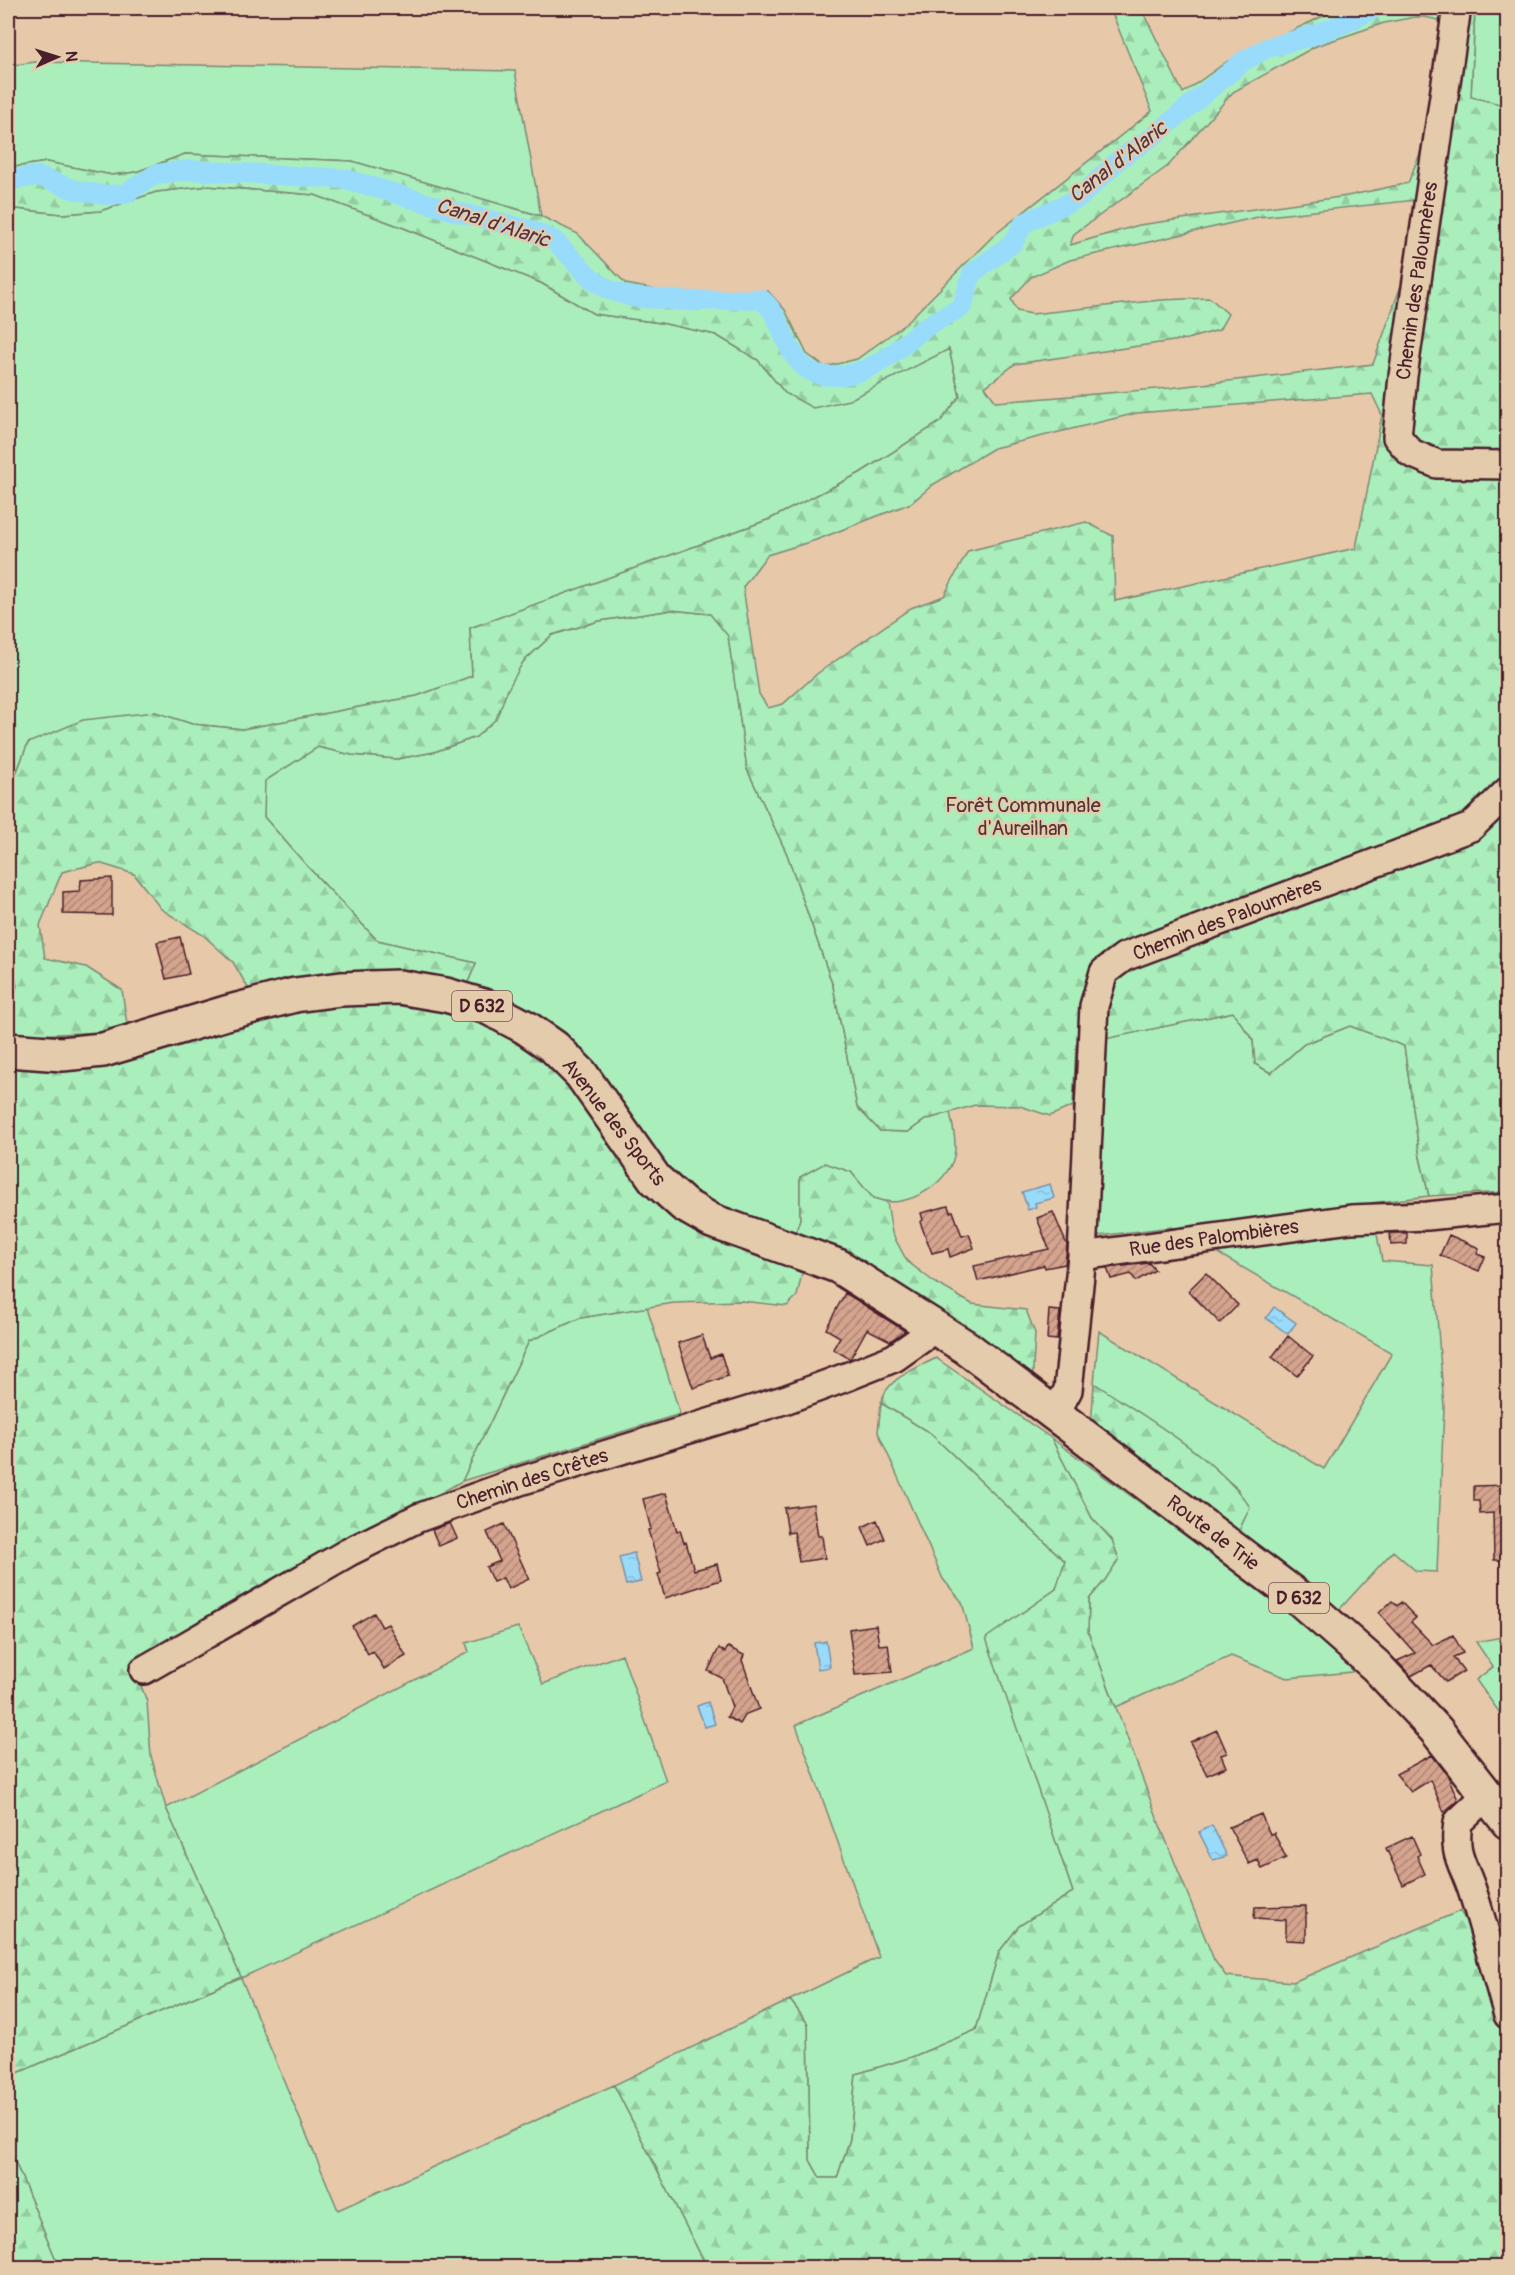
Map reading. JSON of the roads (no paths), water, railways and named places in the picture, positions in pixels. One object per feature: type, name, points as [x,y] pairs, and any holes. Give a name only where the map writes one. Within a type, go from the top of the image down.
[{"type":"main road","name":"Avenue des Sports","points":[[8,1050],[62,1053],[102,1050],[226,1012],[295,994],[341,989],[399,987],[446,995],[487,1007],[525,1027],[554,1047],[581,1074],[655,1179],[684,1204],[712,1221],[838,1266],[933,1325]]},
{"type":"main road","name":"D 632","points":[[933,1325],[1055,1414]]},
{"type":"main road","name":"Route de Trie","points":[[1055,1414],[1300,1599],[1376,1666],[1436,1730],[1508,1822]]},
{"type":"street","name":"Chemin des Paloumères","points":[[1454,8],[1456,14],[1403,376],[1397,437],[1411,453],[1437,464],[1508,465]]},
{"type":"street","name":"Chemin des Paloumères","points":[[1082,1256],[1094,1006],[1104,972],[1124,957],[1471,827],[1508,791]]},
{"type":"street","name":"Rue des Palombières","points":[[1082,1256],[1351,1219],[1427,1216],[1508,1208]]},
{"type":"street","points":[[1055,1414],[1068,1390],[1082,1256]]},
{"type":"street","name":"Chemin des Crêtes","points":[[144,1670],[349,1552],[418,1518],[509,1484],[787,1399],[849,1376],[894,1358],[921,1339],[933,1325]]},
{"type":"street","points":[[1486,1796],[1458,1822],[1457,1854],[1473,1892],[1508,2015]]},
{"type":"water","points":[[1050,1184],[1054,1198],[1035,1203],[1036,1207],[1028,1210],[1022,1192]]},
{"type":"water","points":[[1274,1307],[1296,1323],[1288,1334],[1266,1318]]},
{"type":"water","points":[[634,1553],[641,1582],[626,1585],[619,1557]]},
{"type":"water","points":[[826,1641],[830,1667],[818,1669],[814,1643]]},
{"type":"water","points":[[708,1702],[715,1724],[705,1727],[697,1706]]},
{"type":"water","points":[[1212,1825],[1227,1856],[1213,1860],[1199,1832]]},
{"type":"waterway","name":"Canal d'Alaric","points":[[8,180],[38,176],[75,190],[104,195],[125,194],[156,174],[190,170],[346,179],[457,212],[530,230],[555,241],[591,278],[609,290],[631,297],[688,301],[761,299],[773,313],[790,348],[801,364],[820,375],[843,375],[877,364],[929,325],[962,307],[972,273],[1013,243],[1024,223],[1079,198],[1121,158],[1155,135],[1242,62],[1267,48],[1314,35],[1375,8]]},
{"type":"park label","name":"Forêt Communale d'Aureilhan","points":[[1023,816]]}]
